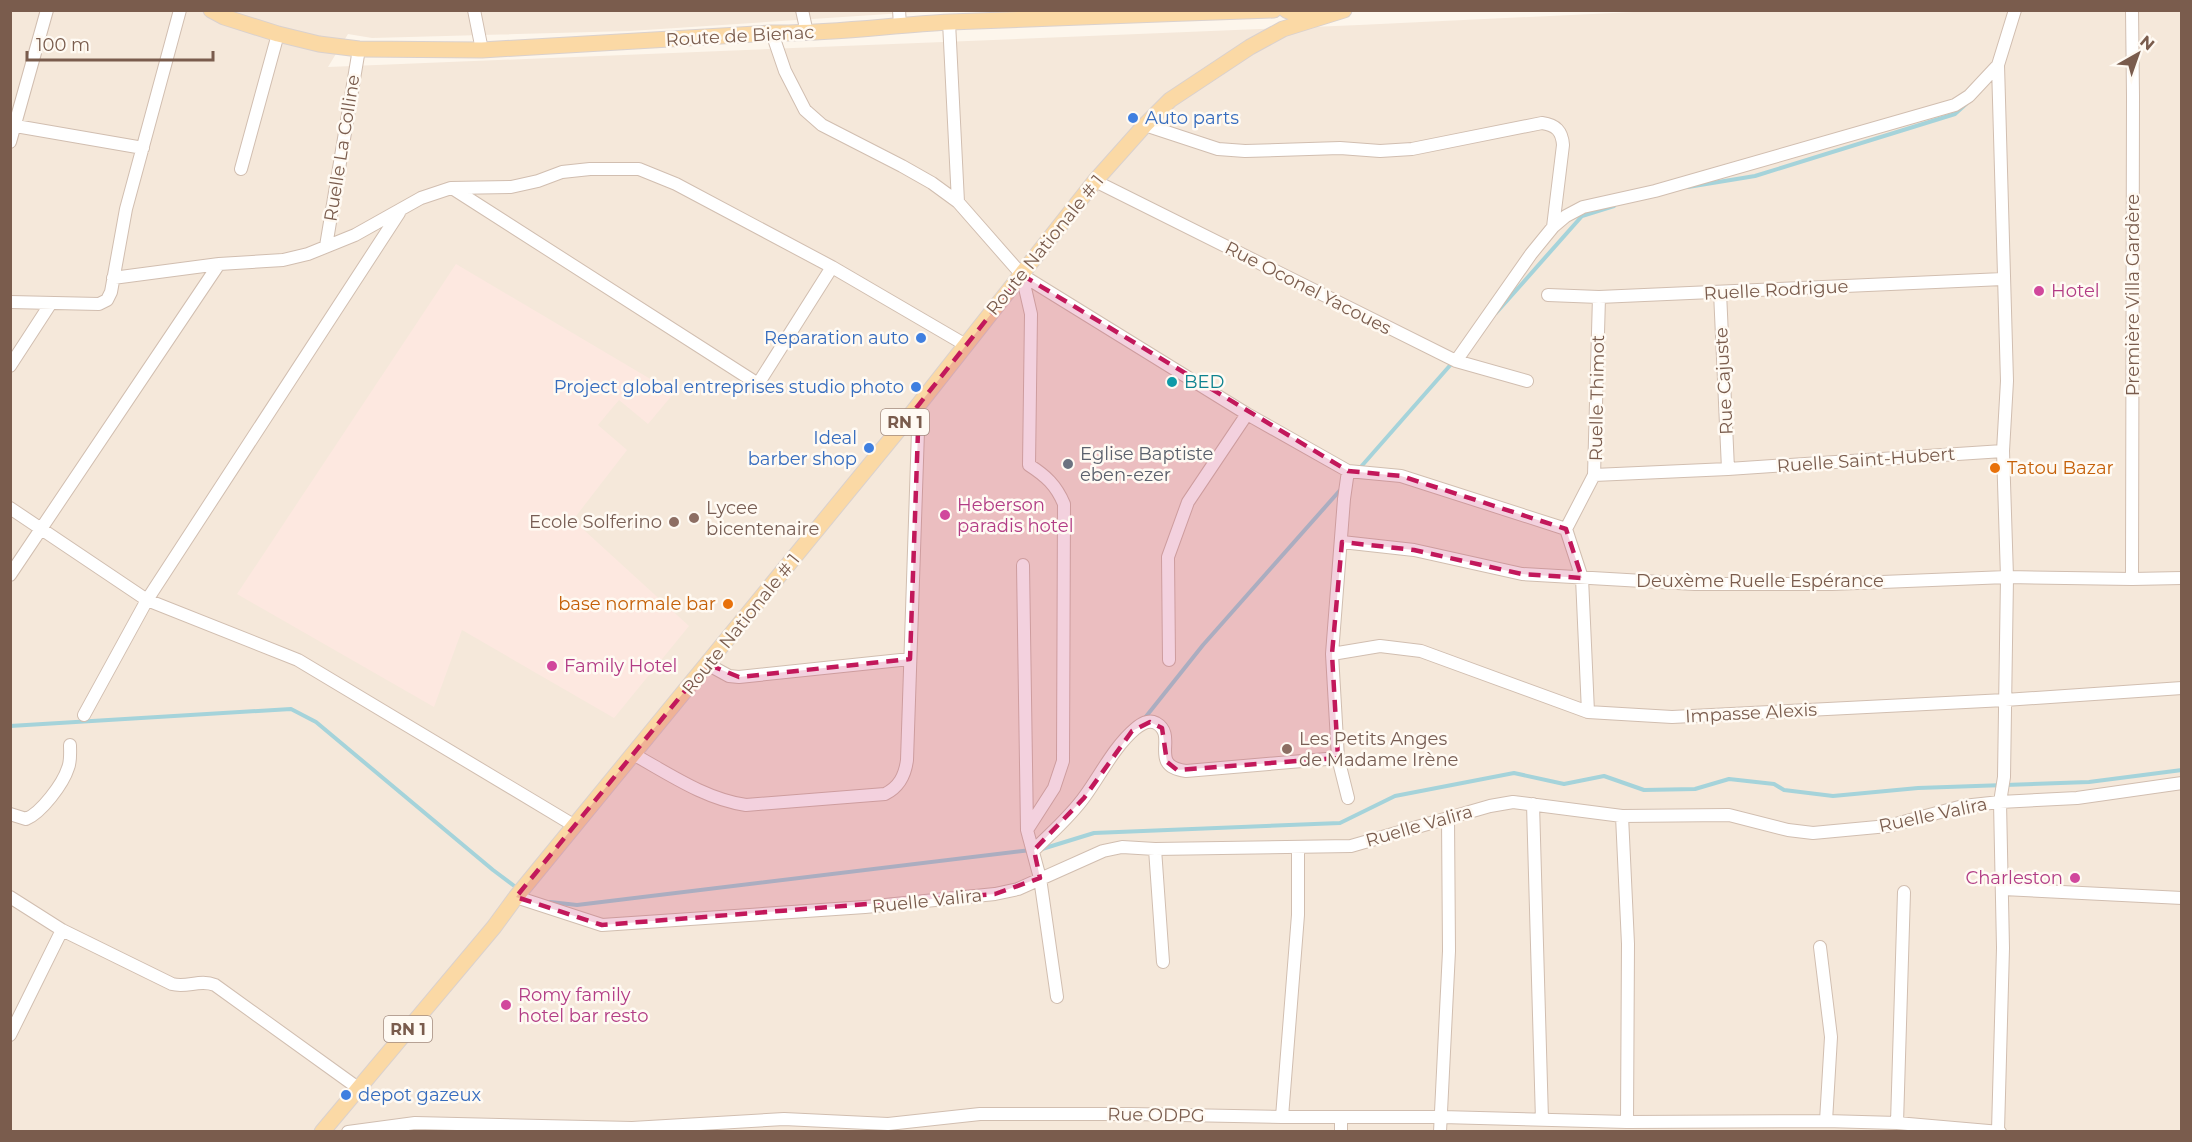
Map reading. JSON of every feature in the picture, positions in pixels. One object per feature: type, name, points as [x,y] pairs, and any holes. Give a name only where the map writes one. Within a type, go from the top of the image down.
[{"type":"main road","name":"Route de Bienac","points":[[220,13],[278,34],[358,50],[482,50],[772,33],[807,33],[900,18],[949,22],[1030,14],[1274,10]]},
{"type":"main road","points":[[1286,10],[1311,20]]},
{"type":"main road","name":"Route Nationale # 1","points":[[322,1131],[494,927],[516,897],[909,417],[964,344],[1022,275],[1095,181],[1145,125],[1170,100],[1242,52],[1284,29],[1344,10]]},
{"type":"street","points":[[10,142],[13,125],[48,10]]},
{"type":"street","points":[[10,302],[99,304],[107,300],[111,292],[126,209],[180,10]]},
{"type":"street","points":[[474,10],[482,50]]},
{"type":"street","points":[[802,10],[807,33]]},
{"type":"street","points":[[2015,10],[1998,66],[2007,381],[2003,451],[2007,577],[2004,777],[2000,802],[2078,798],[2181,783]]},
{"type":"street","name":"Première Villa Gardère","points":[[2132,10],[2132,579]]},
{"type":"street","points":[[949,22],[958,202]]},
{"type":"street","points":[[772,33],[785,71],[805,110],[822,125],[912,172],[958,202],[1022,275],[1247,414],[1348,471],[1401,477],[1566,529],[1582,578],[1588,712]]},
{"type":"street","points":[[241,169],[278,34]]},
{"type":"street","name":"Ruelle La Colline","points":[[326,246],[358,50]]},
{"type":"street","points":[[1456,361],[1531,254],[1553,227],[1566,216],[1583,207],[1655,191],[1955,105],[1969,96],[1998,66]]},
{"type":"street","points":[[1145,125],[1218,149],[1245,151],[1340,148],[1380,151],[1412,149],[1542,123],[1551,125],[1559,130],[1563,145],[1553,227]]},
{"type":"street","points":[[13,125],[143,148]]},
{"type":"street","points":[[113,278],[219,264],[283,260],[308,254],[355,235],[421,198],[451,188],[511,187],[538,181],[562,172],[590,169],[639,169],[676,184],[832,267],[964,344]]},
{"type":"street","name":"Rue Oconel Yacoues","points":[[1095,181],[1456,361],[1527,381]]},
{"type":"street","points":[[451,188],[758,384],[832,267]]},
{"type":"street","points":[[84,715],[147,600],[401,209]]},
{"type":"street","points":[[10,575],[219,264]]},
{"type":"street","points":[[1022,275],[1031,314],[1029,465],[1049,478],[1064,504],[1063,761],[1054,788],[1027,830]]},
{"type":"street","name":"Ruelle Rodrigue","points":[[1548,295],[1599,297],[2004,279]]},
{"type":"street","name":"Rue Cajuste","points":[[1720,292],[1728,469]]},
{"type":"street","name":"Ruelle Thimot","points":[[1566,529],[1594,475],[1599,297]]},
{"type":"street","points":[[10,366],[51,303]]},
{"type":"street","points":[[1169,660],[1168,557],[1188,502],[1247,414]]},
{"type":"street","points":[[633,754],[711,797],[746,805],[885,794],[894,789],[902,780],[906,770],[918,431],[909,417]]},
{"type":"street","name":"Ruelle Saint-Hubert","points":[[1594,475],[1728,469],[2003,451]]},
{"type":"street","points":[[1348,471],[1332,654],[1338,758],[1348,798]]},
{"type":"street","points":[[10,508],[147,600],[298,660],[575,826]]},
{"type":"street","name":"Deuxème Ruelle Espérance","points":[[1342,542],[1414,550],[1522,574],[1582,578],[1729,584],[1832,584],[2007,577],[2181,578]]},
{"type":"street","points":[[1023,565],[1027,830],[1040,878],[1057,997]]},
{"type":"street","name":"Impasse Alexis","points":[[1332,654],[1380,646],[1421,651],[1588,712],[1672,717],[2005,700],[2181,688]]},
{"type":"street","points":[[707,664],[729,676],[739,677],[910,659]]},
{"type":"street","points":[[1034,850],[1084,798],[1132,730],[1144,722],[1150,722],[1162,728],[1166,737],[1164,754],[1167,762],[1177,770],[1338,758]]},
{"type":"street","points":[[10,814],[26,819],[34,816],[64,779],[69,766],[70,745]]},
{"type":"street","name":"Ruelle Valira","points":[[516,897],[602,925],[865,907],[995,894],[1018,889],[1103,851],[1122,847],[1155,849],[1351,846],[1490,806],[1513,802],[1622,816],[1729,815],[1813,833],[1888,826],[1963,806],[2000,802],[2003,948],[1999,1131]]},
{"type":"street","points":[[1533,804],[1542,1120]]},
{"type":"street","points":[[1622,816],[1628,944],[1627,1122]]},
{"type":"street","points":[[1440,1131],[1449,951],[1449,818]]},
{"type":"street","points":[[1282,1117],[1298,915],[1298,848]]},
{"type":"street","points":[[1155,849],[1163,962]]},
{"type":"street","points":[[2003,889],[2181,898]]},
{"type":"street","points":[[1897,1124],[1904,892]]},
{"type":"street","points":[[10,897],[62,930],[172,984],[179,986],[207,982],[215,985],[358,1088]]},
{"type":"street","points":[[10,1035],[62,930]]},
{"type":"street","points":[[1820,947],[1831,1037],[1826,1121]]},
{"type":"street","name":"Rue ODPG","points":[[348,1131],[415,1127],[632,1130],[784,1125],[887,1128],[980,1114],[1131,1114],[1442,1117],[1722,1127],[1826,1121],[1883,1127],[1897,1124],[1999,1131]]},
{"type":"street","points":[[1341,1117],[1341,1131]]},
{"type":"street","points":[[1474,1118],[1475,1131]]},
{"type":"highlighted area","points":[[1022,275],[1348,471],[1401,476],[1566,529],[1582,578],[1522,574],[1414,550],[1342,542],[1332,654],[1338,758],[1177,770],[1167,762],[1162,728],[1150,722],[1132,731],[1084,798],[1034,850],[1040,878],[995,894],[602,925],[516,897],[707,664],[739,677],[910,659],[918,431],[909,417]]},
{"type":"shaded area","points":[[10,11],[935,11],[630,31],[372,38],[348,34],[328,67],[1655,11],[2181,11],[2181,1131],[11,1131]]},
{"type":"shaded area","points":[[456,264],[674,393],[648,424],[619,400],[598,425],[627,450],[573,520],[689,626],[614,718],[462,630],[434,707],[237,594]]},
{"type":"waterway","points":[[1688,187],[1755,176],[1955,114],[1966,104]]},
{"type":"waterway","points":[[1496,313],[1582,216],[1614,206]]},
{"type":"waterway","points":[[1359,469],[1453,362]]},
{"type":"waterway","points":[[1144,719],[1203,645],[1342,488]]},
{"type":"waterway","points":[[10,726],[291,709],[316,722],[517,888]]},
{"type":"waterway","points":[[1042,849],[1094,833],[1340,823],[1395,796],[1514,773],[1564,784],[1604,776],[1644,790],[1695,789],[1729,779],[1774,784],[1784,790],[1833,796],[1918,788],[2089,782],[2182,770]]},
{"type":"waterway","points":[[550,902],[577,905],[1031,850]]},
{"type":"place","name":"Auto parts","points":[[1133,118]]},
{"type":"place","name":"Hotel","points":[[2039,291]]},
{"type":"place","name":"Reparation auto","points":[[921,338]]},
{"type":"place","name":"BED","points":[[1172,382]]},
{"type":"place","name":"Project global entreprises studio photo","points":[[916,387]]},
{"type":"place","name":"Ideal barber shop","points":[[869,448]]},
{"type":"place","name":"Eglise Baptiste eben-ezer","points":[[1068,464]]},
{"type":"place","name":"Tatou Bazar","points":[[1995,468]]},
{"type":"place","name":"Heberson paradis hotel","points":[[945,515]]},
{"type":"place","name":"Lycee bicentenaire","points":[[694,518]]},
{"type":"place","name":"Ecole Solferino","points":[[674,522]]},
{"type":"place","name":"base normale bar","points":[[728,604]]},
{"type":"place","name":"Family Hotel","points":[[552,666]]},
{"type":"place","name":"Les Petits Anges de Madame Irène","points":[[1287,749]]},
{"type":"place","name":"Charleston","points":[[2075,878]]},
{"type":"place","name":"Romy family hotel bar resto","points":[[506,1005]]},
{"type":"place","name":"depot gazeux","points":[[346,1095]]}]
